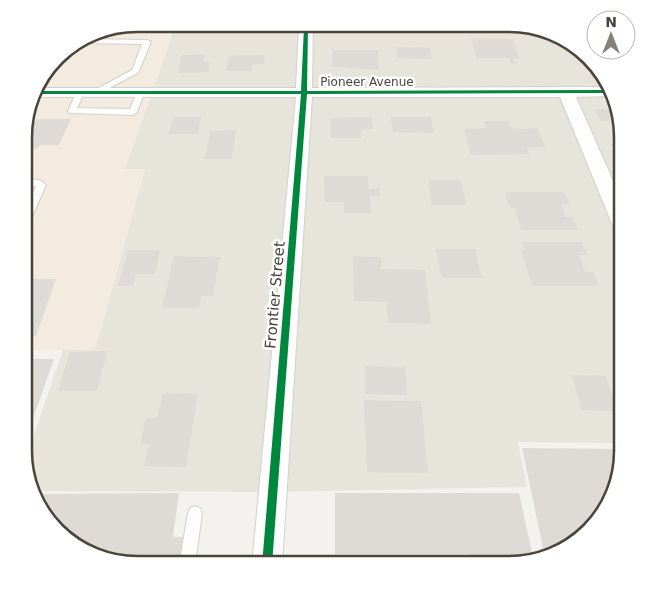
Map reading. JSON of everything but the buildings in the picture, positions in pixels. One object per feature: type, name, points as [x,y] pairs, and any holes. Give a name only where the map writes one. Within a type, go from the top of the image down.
[{"type":"street","name":"Frontier Street","points":[[268,556],[304,94],[306,33]]},
{"type":"street","points":[[566,92],[613,203]]},
{"type":"street","name":"Pioneer Avenue","points":[[42,93],[603,92]]},
{"type":"lane","points":[[94,42],[147,42],[134,71],[88,93],[72,111],[133,112],[140,94]]},
{"type":"lane","points":[[32,182],[37,182],[41,185],[32,204]]},
{"type":"lane","points":[[188,556],[195,513]]},
{"type":"shaded area","points":[[172,33],[125,169],[145,169],[95,350],[33,350],[32,137],[36,110],[43,91],[63,63],[91,43],[126,34]]},
{"type":"shaded area","points":[[173,33],[516,33],[536,36],[555,43],[578,59],[596,79],[606,97],[613,130],[614,443],[518,442],[527,487],[273,492],[40,491],[33,459],[33,438],[63,350],[95,350],[145,169],[125,169]]},
{"type":"cycle path","points":[[268,556],[304,94],[306,33]]},
{"type":"cycle path","points":[[42,93],[603,92]]}]
